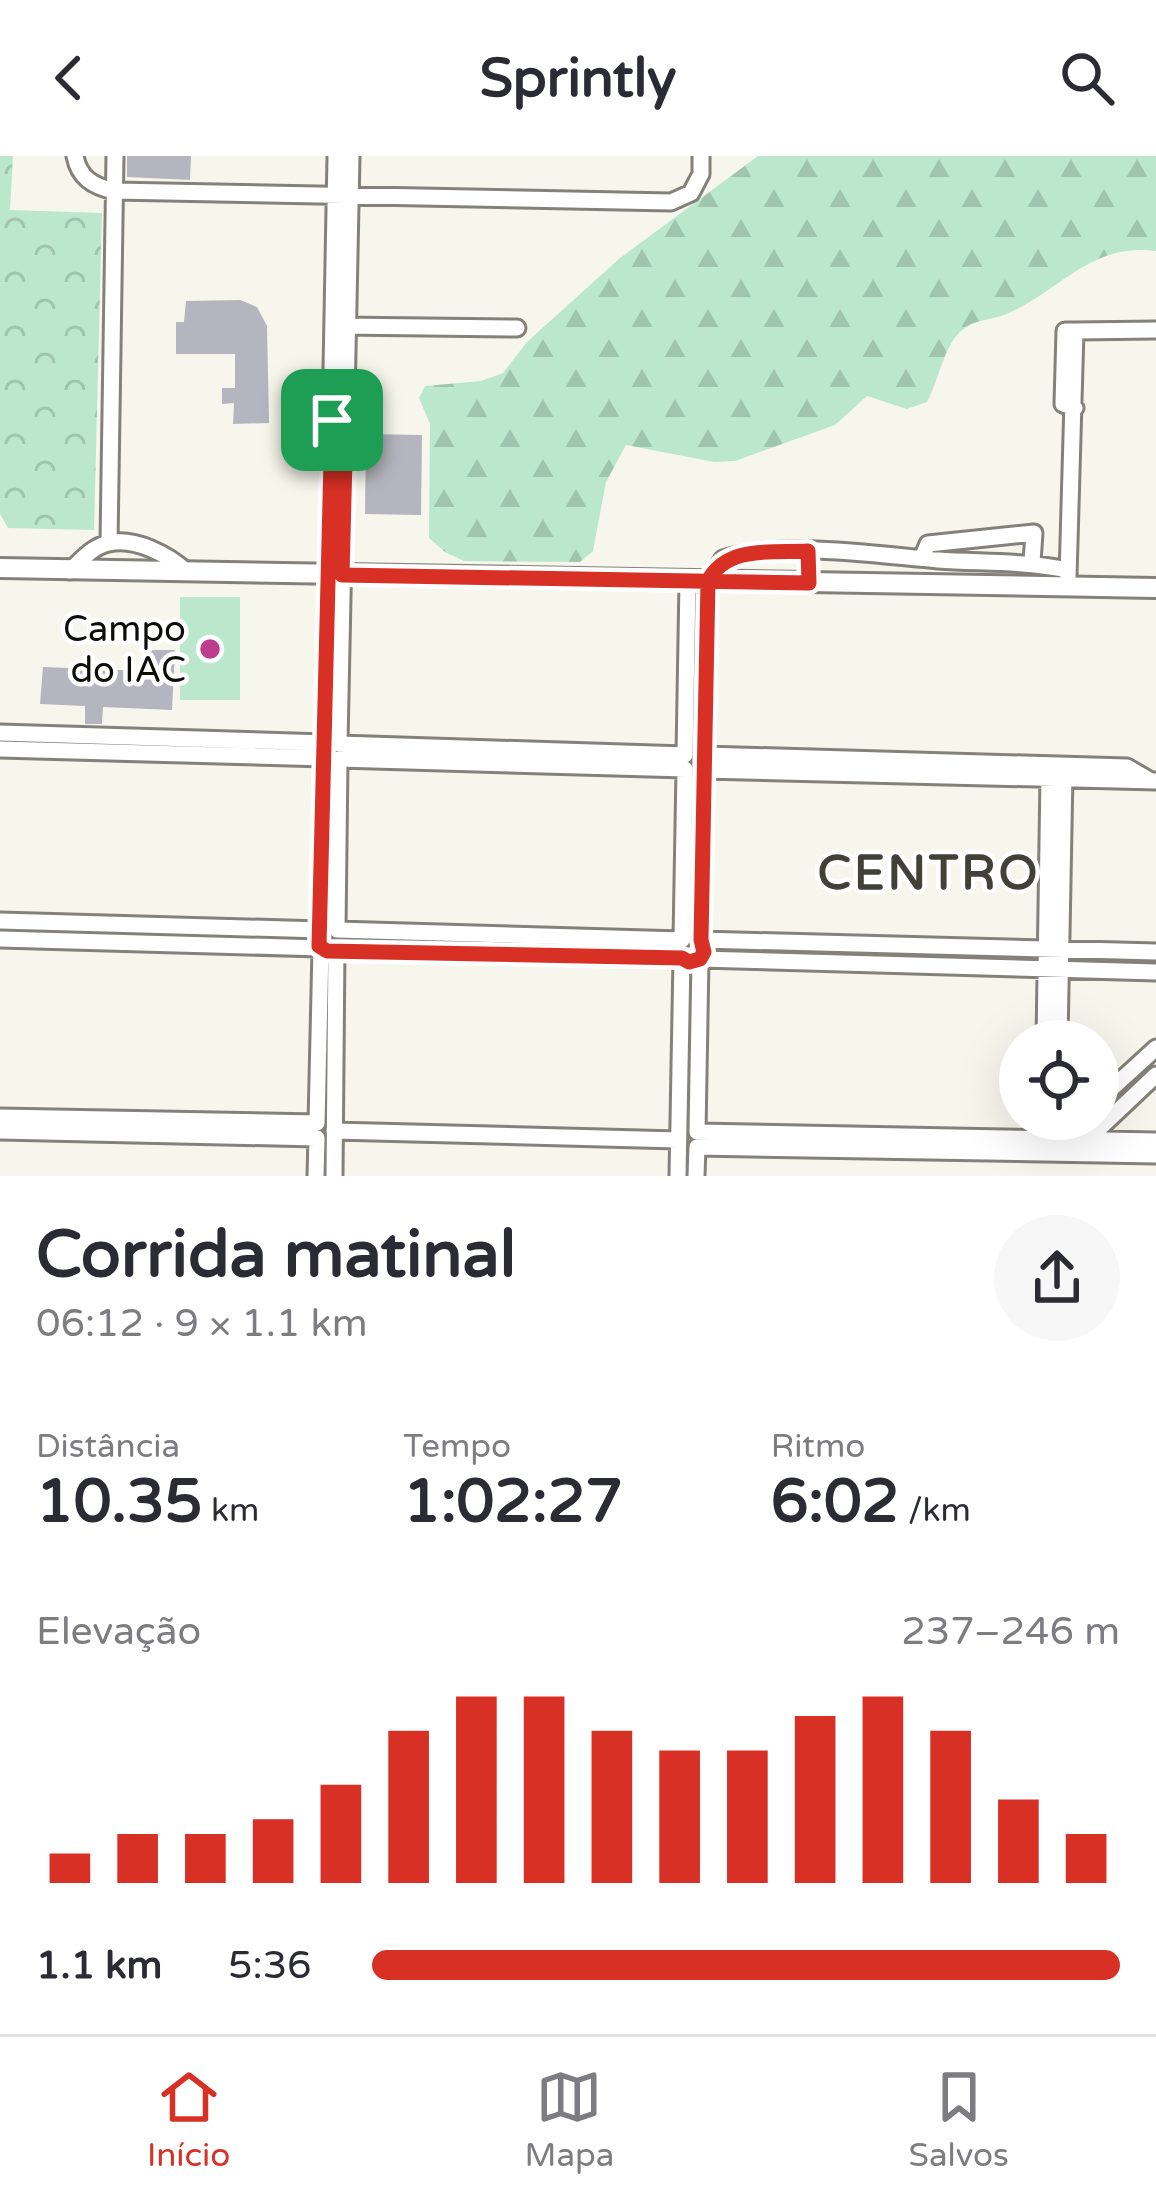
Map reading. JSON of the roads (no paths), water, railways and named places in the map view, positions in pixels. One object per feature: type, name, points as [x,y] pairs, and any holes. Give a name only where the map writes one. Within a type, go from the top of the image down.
[{"type":"main road","points":[[0,568],[809,583],[1068,579],[1156,588]]},
{"type":"street","points":[[75,156],[82,176],[96,187],[114,191],[671,202],[691,193],[700,174],[701,156]]},
{"type":"street","points":[[109,542],[115,156]]},
{"type":"street","points":[[336,156],[343,195]]},
{"type":"street","points":[[329,930],[343,195],[351,156]]},
{"type":"street","points":[[341,326],[517,328]]},
{"type":"street","points":[[678,1176],[686,666],[698,581],[723,559],[735,555],[808,551],[1032,562],[1068,579],[1075,331],[1156,331]]},
{"type":"street","points":[[922,558],[928,544],[1034,533],[1032,562]]},
{"type":"street","points":[[70,571],[88,553],[109,542],[154,550],[187,573]]},
{"type":"street","points":[[808,551],[809,583]]},
{"type":"street","points":[[696,1176],[700,959],[704,952],[706,665],[698,581]]},
{"type":"street","points":[[686,666],[706,665]]},
{"type":"street","points":[[0,734],[69,743]]},
{"type":"street","points":[[0,748],[69,743],[685,762]]},
{"type":"street","points":[[685,762],[694,774],[704,763],[1057,773],[1127,767],[1154,781]]},
{"type":"street","points":[[1047,1020],[1054,949],[1057,773]]},
{"type":"street","points":[[684,834],[703,835]]},
{"type":"street","points":[[0,921],[682,940],[693,936],[701,940],[1153,952],[1153,972],[0,939]]},
{"type":"street","points":[[329,930],[341,938],[329,948],[327,1061],[334,1176]]},
{"type":"street","points":[[808,943],[808,962]]},
{"type":"street","points":[[916,965],[917,946]]},
{"type":"street","points":[[990,967],[992,948]]},
{"type":"street","points":[[1053,969],[1057,1020]]},
{"type":"street","points":[[1119,1082],[1156,1048]]},
{"type":"street","points":[[316,1176],[327,1061]]},
{"type":"street","points":[[679,1074],[698,1074]]},
{"type":"street","points":[[1086,1147],[1156,1076]]},
{"type":"street","points":[[0,1117],[100,1126],[317,1131],[326,1141],[334,1131]]},
{"type":"street","points":[[0,1131],[100,1126]]},
{"type":"street","points":[[678,1140],[685,1130],[697,1140],[1086,1147],[1156,1156]]},
{"type":"street","points":[[334,1131],[678,1140]]},
{"type":"street","points":[[1049,1140],[1050,1146]]},
{"type":"street","points":[[1050,1146],[1052,1140]]},
{"type":"street","points":[[1050,1146],[1056,1140]]},
{"type":"street","points":[[1086,1147],[1156,1141]]},
{"type":"place","name":"Campo do IAC","points":[[210,649]]},
{"type":"district","name":"CENTRO","points":[[929,872]]}]
